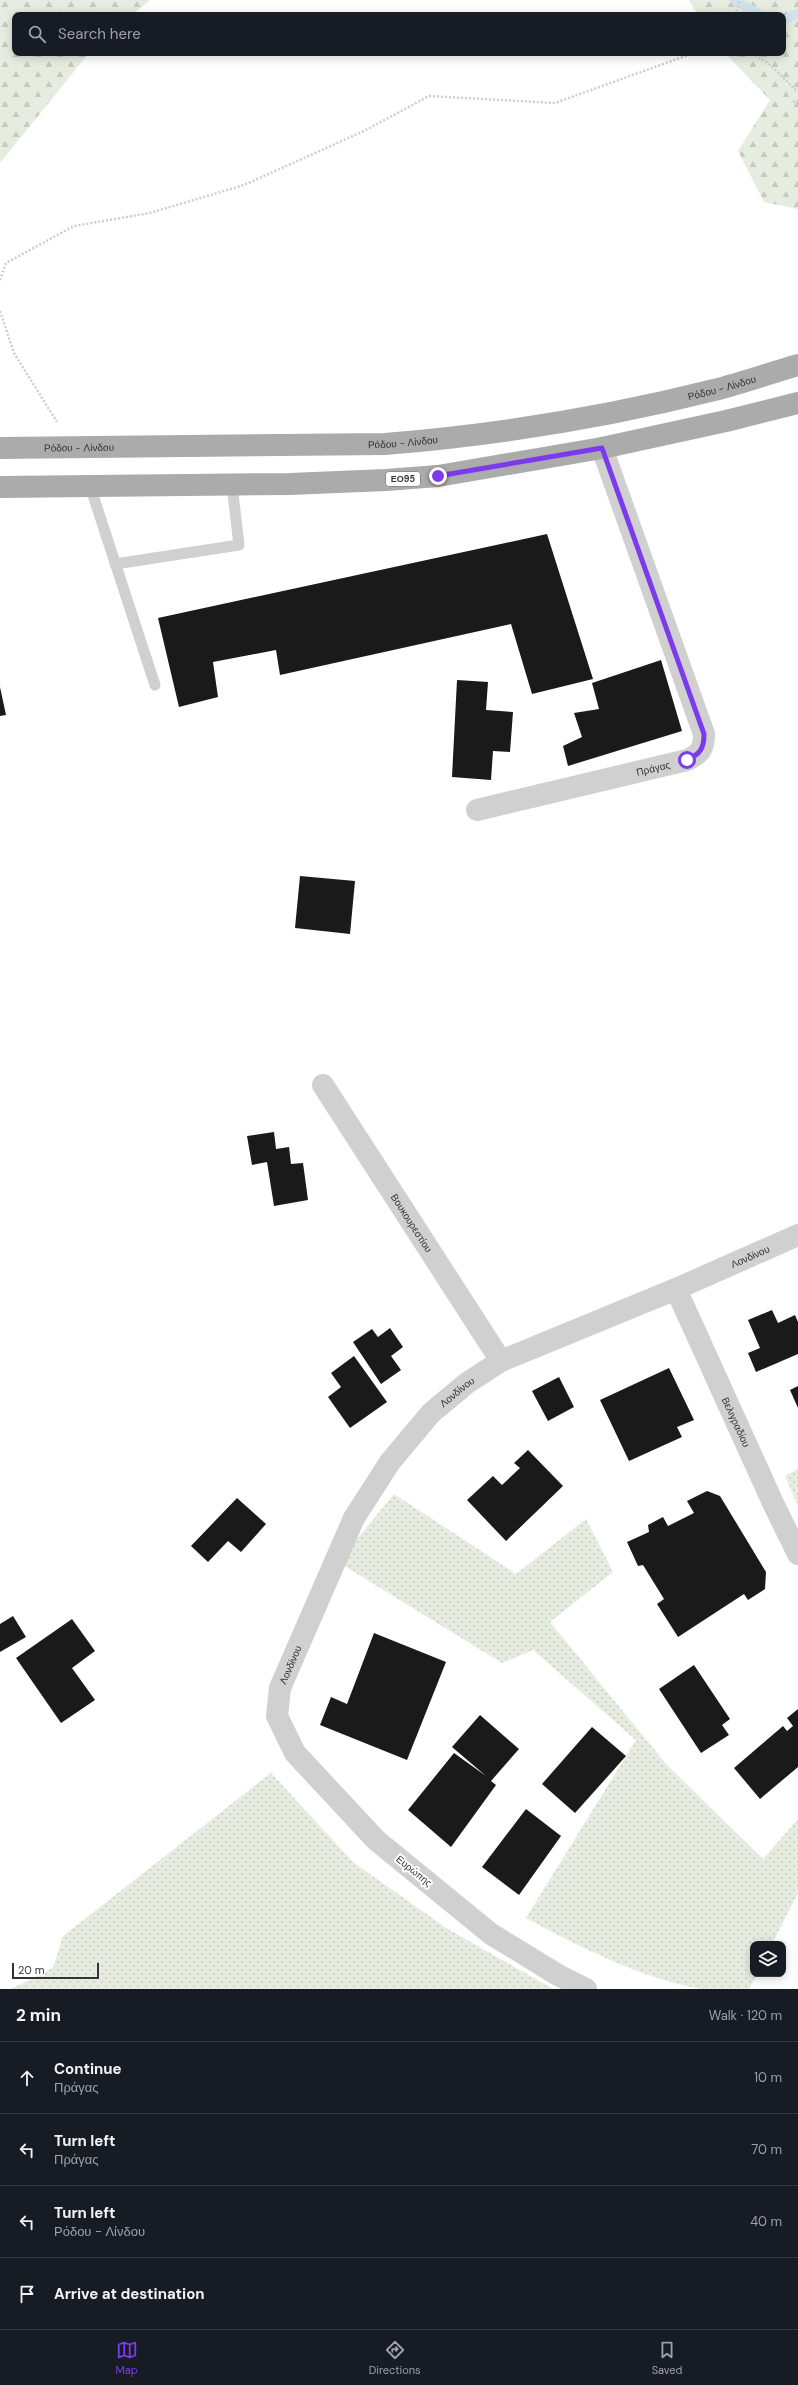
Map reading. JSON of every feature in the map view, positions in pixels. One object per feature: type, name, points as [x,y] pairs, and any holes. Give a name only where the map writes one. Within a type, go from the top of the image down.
[{"type":"main road","name":"Ρόδου - Λίνδου","points":[[0,448],[385,444],[431,440],[578,418],[714,390],[798,365]]},
{"type":"main road","name":"ΕΟ95","points":[[0,487],[232,485],[386,480],[438,476],[602,448],[726,421],[798,403]]},
{"type":"street","name":"Πράγας","points":[[477,810],[687,760],[698,756],[704,746],[704,734],[602,448]]},
{"type":"street","name":"Βουκουρεστίου","points":[[323,1085],[501,1361]]},
{"type":"street","name":"Λονδίνου","points":[[277,1716],[280,1688],[358,1512],[390,1462],[431,1413],[467,1383],[501,1361],[676,1289],[798,1235]]},
{"type":"street","name":"Βελιγραδίου","points":[[676,1289],[773,1503],[798,1554]]},
{"type":"street","name":"Ευρώπης","points":[[277,1716],[295,1753],[376,1840],[491,1934],[558,1975],[586,1989]]},
{"type":"lane","points":[[115,564],[239,545],[232,485]]},
{"type":"lane","points":[[90,486],[155,685]]},
{"type":"path","points":[[736,12],[740,0]]},
{"type":"path","points":[[0,280],[6,263],[74,226],[150,213],[244,185],[364,131],[429,96],[489,101],[554,103],[685,56]]},
{"type":"path","points":[[757,56],[769,64],[798,92]]},
{"type":"path","points":[[793,102],[798,100]]},
{"type":"path","points":[[0,311],[14,353],[50,412],[75,448]]},
{"type":"green space","points":[[0,0],[150,0],[136,12],[12,12],[12,56],[87,56],[0,163]]},
{"type":"green space","points":[[689,0],[798,0],[798,209],[764,202],[738,151],[770,100],[728,56],[786,56],[786,12],[696,12]]},
{"type":"green space","points":[[798,1469],[798,1506],[785,1476]]},
{"type":"green space","points":[[394,1494],[516,1574],[586,1519],[613,1572],[550,1622],[666,1764],[763,1859],[798,1819],[798,1893],[774,1941],[750,1941],[750,1977],[755,1977],[749,1989],[701,1989],[656,1977],[611,1960],[526,1918],[636,1740],[533,1650],[502,1663],[338,1562]]},
{"type":"green space","points":[[271,1773],[353,1862],[446,1928],[553,1989],[11,1989],[53,1968],[63,1936]]},
{"type":"building","points":[[547,534],[593,679],[532,694],[511,624],[280,675],[276,650],[213,662],[218,697],[179,707],[158,618]]},
{"type":"building","points":[[661,660],[682,731],[568,766],[563,746],[582,737],[574,713],[599,709],[592,683]]},
{"type":"building","points":[[457,680],[488,682],[486,710],[513,712],[510,752],[493,751],[491,780],[452,777]]},
{"type":"building","points":[[0,687],[6,715],[0,716]]},
{"type":"building","points":[[300,876],[355,881],[350,934],[295,928]]},
{"type":"building","points":[[274,1132],[276,1149],[289,1147],[291,1164],[303,1163],[308,1200],[274,1206],[267,1162],[252,1165],[247,1136]]},
{"type":"building","points":[[772,1310],[778,1323],[795,1315],[798,1322],[798,1354],[756,1372],[748,1353],[760,1348],[748,1320]]},
{"type":"building","points":[[390,1328],[403,1347],[391,1356],[401,1370],[381,1384],[353,1342],[372,1329],[378,1337]]},
{"type":"building","points":[[354,1356],[387,1402],[350,1428],[328,1397],[341,1387],[331,1373]]},
{"type":"building","points":[[669,1368],[694,1420],[677,1427],[682,1437],[629,1461],[600,1400]]},
{"type":"building","points":[[559,1377],[574,1407],[548,1421],[532,1391]]},
{"type":"building","points":[[798,1386],[798,1408],[790,1390]]},
{"type":"building","points":[[528,1450],[563,1486],[506,1541],[467,1500],[493,1476],[502,1485],[520,1468],[514,1463]]},
{"type":"building","points":[[707,1491],[720,1496],[766,1572],[765,1589],[748,1600],[744,1594],[678,1637],[657,1604],[664,1599],[643,1565],[638,1566],[627,1542],[649,1532],[648,1525],[663,1517],[668,1526],[694,1513],[687,1501]]},
{"type":"building","points":[[237,1498],[266,1524],[241,1552],[228,1541],[208,1562],[191,1546]]},
{"type":"building","points":[[13,1616],[26,1637],[0,1652],[0,1624]]},
{"type":"building","points":[[72,1619],[95,1651],[72,1668],[95,1700],[61,1723],[16,1658]]},
{"type":"building","points":[[374,1633],[446,1662],[407,1760],[320,1725],[331,1697],[347,1704]]},
{"type":"building","points":[[694,1665],[730,1719],[722,1725],[729,1735],[701,1753],[659,1689]]},
{"type":"building","points":[[798,1709],[798,1767],[760,1799],[734,1768],[783,1726],[787,1731],[793,1726],[787,1718]]},
{"type":"building","points":[[480,1715],[519,1749],[491,1781],[496,1785],[451,1847],[408,1810],[454,1753],[486,1776],[452,1747]]},
{"type":"building","points":[[592,1727],[626,1756],[575,1813],[542,1784]]},
{"type":"building","points":[[526,1809],[561,1836],[519,1895],[482,1867]]},
{"type":"waterway","points":[[734,0],[756,12]]},
{"type":"waterway","points":[[786,19],[798,13]]},
{"type":"route","points":[[438,476],[602,448],[704,734],[704,746],[698,756],[687,760]]}]
